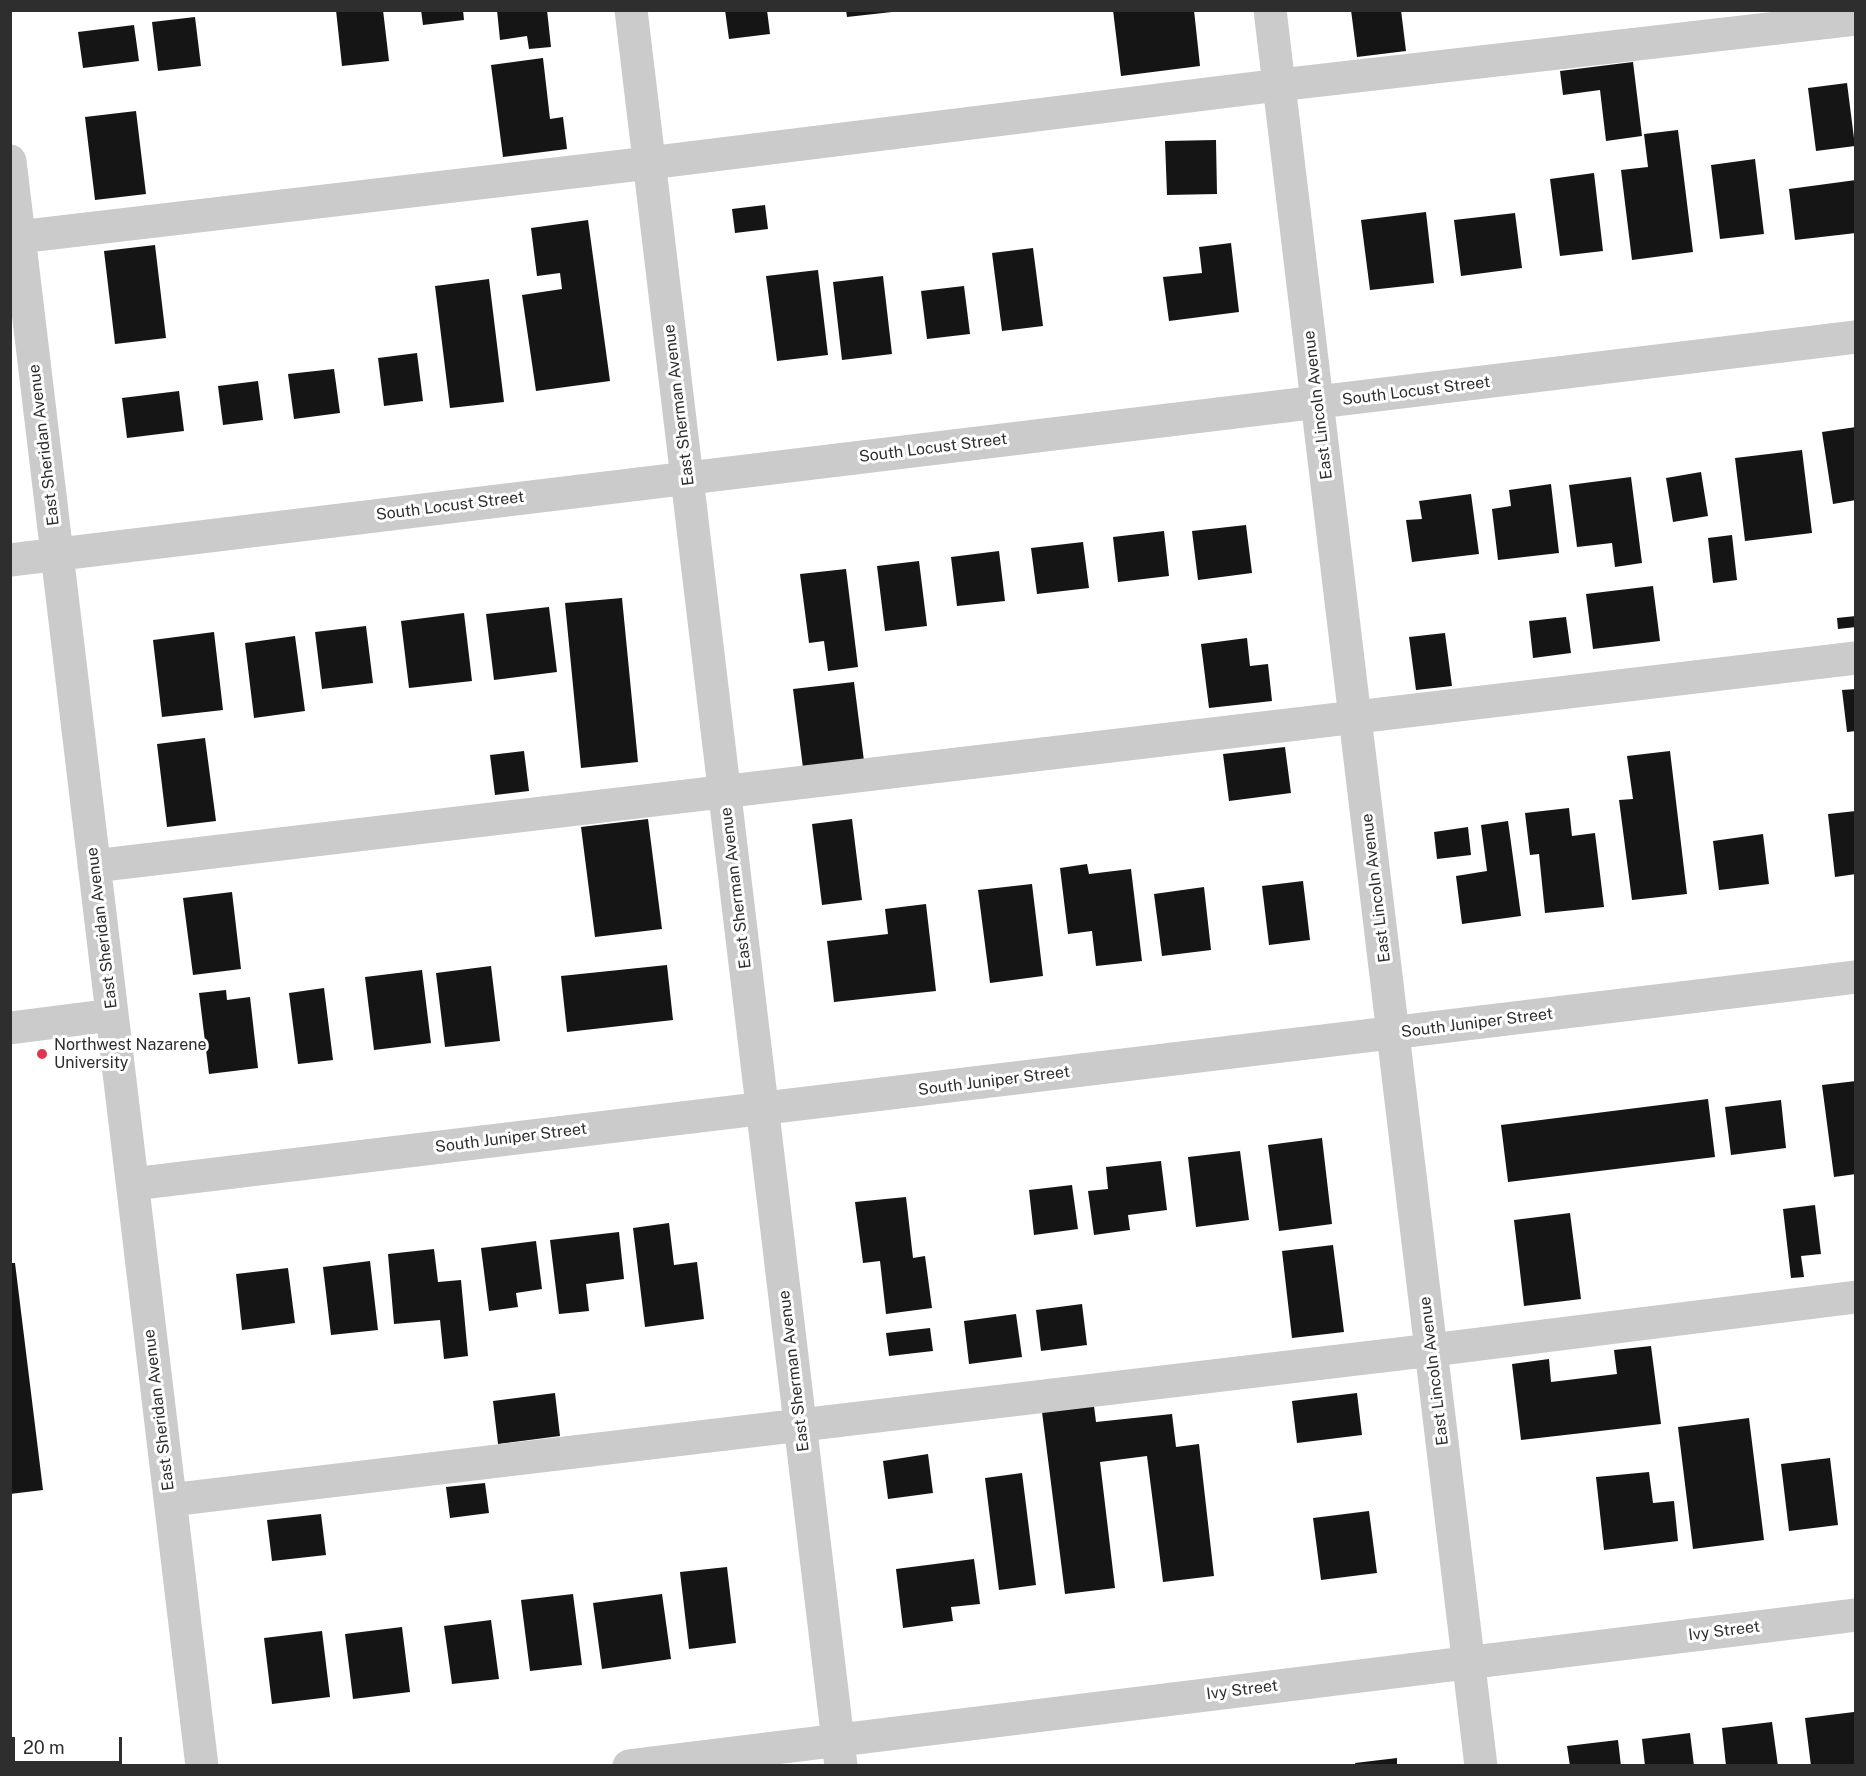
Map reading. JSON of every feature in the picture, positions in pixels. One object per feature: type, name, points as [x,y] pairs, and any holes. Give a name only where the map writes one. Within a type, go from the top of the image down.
[{"type":"street","name":"East Sherman Avenue","points":[[631,10],[840,1753]]},
{"type":"street","name":"East Lincoln Avenue","points":[[1270,10],[1481,1766]]},
{"type":"street","points":[[15,237],[649,164],[1279,85],[1856,19]]},
{"type":"street","name":"East Sheridan Avenue","points":[[10,161],[15,237],[57,555],[202,1766]]},
{"type":"street","name":"South Locust Street","points":[[10,560],[1856,337]]},
{"type":"street","points":[[94,866],[1856,658]]},
{"type":"street","name":"South Juniper Street","points":[[132,1184],[1856,977]]},
{"type":"street","points":[[10,1028],[112,1015]]},
{"type":"street","points":[[170,1500],[1856,1298]]},
{"type":"street","name":"Ivy Street","points":[[629,1766],[840,1753],[1469,1662],[1856,1615]]},
{"type":"building","points":[[336,10],[383,10],[389,61],[342,66]]},
{"type":"building","points":[[421,10],[463,10],[464,20],[423,25]]},
{"type":"building","points":[[497,10],[547,10],[551,47],[529,49],[527,36],[500,40]]},
{"type":"building","points":[[725,10],[767,10],[770,34],[729,39]]},
{"type":"building","points":[[846,10],[892,10],[892,12],[847,17]]},
{"type":"building","points":[[1113,10],[1194,10],[1200,66],[1121,76]]},
{"type":"building","points":[[1351,10],[1401,10],[1406,51],[1357,57]]},
{"type":"building","points":[[195,17],[201,66],[158,71],[152,22]]},
{"type":"building","points":[[134,25],[139,61],[83,68],[78,32]]},
{"type":"building","points":[[543,58],[550,119],[563,117],[567,149],[503,157],[491,65]]},
{"type":"building","points":[[1633,62],[1642,136],[1606,141],[1600,90],[1563,95],[1560,71]]},
{"type":"building","points":[[1847,83],[1855,146],[1816,151],[1808,88]]},
{"type":"building","points":[[136,111],[146,194],[95,200],[85,117]]},
{"type":"building","points":[[1678,130],[1693,252],[1632,260],[1621,170],[1648,167],[1644,134]]},
{"type":"building","points":[[1216,140],[1217,194],[1167,195],[1165,141]]},
{"type":"building","points":[[1755,159],[1764,234],[1720,239],[1711,165]]},
{"type":"building","points":[[1594,173],[1603,251],[1560,256],[1550,179]]},
{"type":"building","points":[[1856,180],[1856,233],[1795,240],[1789,189]]},
{"type":"building","points":[[765,205],[768,229],[735,233],[732,209]]},
{"type":"building","points":[[1426,212],[1434,283],[1370,290],[1361,220]]},
{"type":"building","points":[[1515,213],[1522,268],[1461,276],[1454,220]]},
{"type":"building","points":[[588,220],[610,381],[536,391],[522,295],[562,289],[560,273],[537,276],[531,228]]},
{"type":"building","points":[[1231,243],[1239,312],[1169,321],[1163,277],[1202,273],[1199,247]]},
{"type":"building","points":[[155,245],[166,338],[115,344],[104,251]]},
{"type":"building","points":[[1033,248],[1043,326],[1002,331],[992,253]]},
{"type":"building","points":[[818,270],[828,355],[777,361],[766,276]]},
{"type":"building","points":[[883,276],[892,354],[842,360],[833,282]]},
{"type":"building","points":[[489,279],[504,402],[450,408],[435,286]]},
{"type":"building","points":[[964,286],[970,334],[927,339],[921,291]]},
{"type":"building","points":[[417,353],[423,401],[384,406],[378,358]]},
{"type":"building","points":[[334,369],[340,413],[294,419],[288,374]]},
{"type":"building","points":[[258,381],[263,420],[223,425],[218,386]]},
{"type":"building","points":[[179,391],[184,431],[127,438],[122,398]]},
{"type":"building","points":[[1856,427],[1856,500],[1833,504],[1822,432]]},
{"type":"building","points":[[1802,450],[1812,533],[1745,541],[1735,458]]},
{"type":"building","points":[[1701,472],[1708,516],[1673,522],[1666,478]]},
{"type":"building","points":[[1631,477],[1642,563],[1615,567],[1612,543],[1577,547],[1569,485]]},
{"type":"building","points":[[1551,484],[1559,553],[1498,560],[1492,509],[1511,506],[1509,490]]},
{"type":"building","points":[[1471,494],[1479,554],[1412,562],[1406,520],[1422,519],[1419,501]]},
{"type":"building","points":[[1246,525],[1252,573],[1198,580],[1192,531]]},
{"type":"building","points":[[1164,531],[1169,576],[1118,582],[1113,537]]},
{"type":"building","points":[[1732,535],[1737,580],[1713,583],[1708,538]]},
{"type":"building","points":[[1083,542],[1089,588],[1037,594],[1031,548]]},
{"type":"building","points":[[999,551],[1005,601],[957,606],[951,557]]},
{"type":"building","points":[[919,561],[927,626],[885,631],[877,566]]},
{"type":"building","points":[[846,569],[858,667],[828,671],[824,641],[809,643],[800,574]]},
{"type":"building","points":[[1653,586],[1660,641],[1593,649],[1586,594]]},
{"type":"building","points":[[622,598],[638,762],[581,768],[565,603]]},
{"type":"building","points":[[549,607],[557,672],[494,680],[486,614]]},
{"type":"building","points":[[464,613],[472,681],[409,688],[401,621]]},
{"type":"building","points":[[1856,616],[1856,627],[1838,629],[1837,618]]},
{"type":"building","points":[[1566,617],[1571,653],[1533,658],[1529,621]]},
{"type":"building","points":[[366,626],[373,683],[322,689],[315,632]]},
{"type":"building","points":[[214,632],[223,710],[162,717],[153,640]]},
{"type":"building","points":[[1445,633],[1452,686],[1416,690],[1409,637]]},
{"type":"building","points":[[295,636],[305,711],[254,718],[245,643]]},
{"type":"building","points":[[1247,638],[1250,666],[1268,664],[1272,701],[1209,708],[1201,644]]},
{"type":"building","points":[[854,682],[864,761],[803,768],[793,689]]},
{"type":"building","points":[[1856,689],[1856,731],[1847,732],[1842,690]]},
{"type":"building","points":[[205,738],[216,821],[167,827],[157,744]]},
{"type":"building","points":[[1285,747],[1291,793],[1229,801],[1223,754]]},
{"type":"building","points":[[524,751],[529,791],[495,795],[490,755]]},
{"type":"building","points":[[1670,751],[1687,894],[1632,900],[1619,800],[1633,799],[1627,756]]},
{"type":"building","points":[[1569,808],[1572,836],[1595,833],[1604,907],[1545,913],[1539,854],[1530,855],[1525,813]]},
{"type":"building","points":[[1856,811],[1856,874],[1835,877],[1828,814]]},
{"type":"building","points":[[648,819],[662,929],[595,937],[581,827]]},
{"type":"building","points":[[852,819],[862,900],[822,905],[812,824]]},
{"type":"building","points":[[1508,821],[1521,916],[1462,924],[1456,876],[1487,871],[1481,825]]},
{"type":"building","points":[[1468,827],[1471,855],[1437,859],[1434,832]]},
{"type":"building","points":[[1763,834],[1769,884],[1719,890],[1713,841]]},
{"type":"building","points":[[1087,864],[1089,874],[1131,869],[1142,961],[1096,966],[1092,931],[1068,934],[1060,868]]},
{"type":"building","points":[[1303,881],[1310,940],[1269,945],[1262,886]]},
{"type":"building","points":[[1032,884],[1043,976],[990,983],[978,890]]},
{"type":"building","points":[[1204,887],[1211,950],[1162,956],[1154,894]]},
{"type":"building","points":[[232,892],[241,969],[193,975],[183,898]]},
{"type":"building","points":[[926,904],[936,991],[834,1002],[827,941],[888,934],[885,909]]},
{"type":"building","points":[[667,965],[673,1020],[567,1032],[561,976]]},
{"type":"building","points":[[491,966],[500,1041],[445,1047],[436,973]]},
{"type":"building","points":[[422,970],[431,1043],[374,1050],[365,977]]},
{"type":"building","points":[[324,988],[333,1060],[298,1064],[289,993]]},
{"type":"building","points":[[226,990],[227,1000],[250,997],[258,1068],[209,1074],[199,993]]},
{"type":"building","points":[[1856,1081],[1856,1174],[1834,1177],[1822,1085]]},
{"type":"building","points":[[1708,1099],[1715,1157],[1508,1182],[1501,1125]]},
{"type":"building","points":[[1781,1100],[1786,1148],[1731,1155],[1725,1107]]},
{"type":"building","points":[[1322,1138],[1332,1224],[1279,1231],[1268,1145]]},
{"type":"building","points":[[1240,1151],[1249,1220],[1196,1227],[1188,1157]]},
{"type":"building","points":[[1161,1161],[1167,1210],[1128,1215],[1130,1230],[1094,1235],[1088,1191],[1108,1189],[1106,1167]]},
{"type":"building","points":[[1072,1185],[1078,1229],[1034,1235],[1029,1190]]},
{"type":"building","points":[[906,1197],[913,1258],[925,1256],[932,1308],[886,1314],[880,1261],[863,1263],[855,1202]]},
{"type":"building","points":[[1815,1205],[1821,1254],[1801,1256],[1804,1277],[1791,1278],[1783,1209]]},
{"type":"building","points":[[1570,1213],[1581,1299],[1524,1306],[1514,1220]]},
{"type":"building","points":[[669,1223],[674,1265],[697,1262],[704,1319],[645,1327],[633,1228]]},
{"type":"building","points":[[619,1232],[624,1279],[586,1284],[589,1311],[559,1314],[550,1240]]},
{"type":"building","points":[[536,1241],[542,1289],[516,1293],[518,1307],[489,1311],[481,1248]]},
{"type":"building","points":[[1333,1245],[1344,1332],[1292,1338],[1282,1251]]},
{"type":"building","points":[[434,1249],[438,1282],[461,1280],[468,1356],[444,1359],[440,1320],[394,1324],[388,1254]]},
{"type":"building","points":[[370,1261],[378,1330],[331,1335],[323,1267]]},
{"type":"building","points":[[10,1263],[15,1263],[43,1490],[10,1494]]},
{"type":"building","points":[[288,1268],[295,1323],[242,1330],[236,1274]]},
{"type":"building","points":[[1082,1304],[1087,1345],[1041,1351],[1036,1310]]},
{"type":"building","points":[[1016,1314],[1022,1357],[969,1364],[964,1321]]},
{"type":"building","points":[[930,1328],[933,1351],[889,1356],[886,1333]]},
{"type":"building","points":[[1651,1346],[1661,1424],[1521,1440],[1512,1364],[1549,1359],[1551,1382],[1617,1374],[1614,1350]]},
{"type":"building","points":[[555,1393],[560,1436],[498,1444],[493,1401]]},
{"type":"building","points":[[1357,1393],[1362,1435],[1297,1443],[1292,1401]]},
{"type":"building","points":[[1094,1406],[1096,1422],[1172,1414],[1176,1447],[1199,1444],[1214,1576],[1163,1582],[1147,1456],[1100,1462],[1115,1588],[1065,1594],[1042,1412]]},
{"type":"building","points":[[1749,1418],[1764,1540],[1693,1549],[1678,1427]]},
{"type":"building","points":[[928,1454],[933,1493],[888,1499],[883,1461]]},
{"type":"building","points":[[1830,1458],[1838,1525],[1789,1531],[1781,1464]]},
{"type":"building","points":[[1649,1472],[1653,1503],[1674,1501],[1678,1541],[1604,1550],[1596,1477]]},
{"type":"building","points":[[1022,1473],[1036,1585],[999,1590],[985,1478]]},
{"type":"building","points":[[485,1483],[489,1513],[450,1518],[446,1487]]},
{"type":"building","points":[[1369,1511],[1377,1573],[1321,1580],[1313,1518]]},
{"type":"building","points":[[321,1514],[326,1555],[272,1561],[267,1520]]},
{"type":"building","points":[[974,1559],[980,1604],[951,1607],[953,1621],[903,1628],[896,1569]]},
{"type":"building","points":[[727,1567],[736,1643],[689,1649],[680,1572]]},
{"type":"building","points":[[573,1594],[582,1665],[530,1671],[521,1600]]},
{"type":"building","points":[[662,1594],[671,1659],[602,1669],[593,1603]]},
{"type":"building","points":[[491,1620],[499,1679],[452,1684],[444,1626]]},
{"type":"building","points":[[402,1627],[410,1692],[353,1699],[345,1634]]},
{"type":"building","points":[[322,1631],[330,1697],[272,1704],[264,1638]]},
{"type":"building","points":[[1854,1712],[1856,1766],[1811,1766],[1805,1718]]},
{"type":"building","points":[[1772,1722],[1778,1766],[1726,1766],[1722,1728]]},
{"type":"building","points":[[1690,1733],[1694,1766],[1645,1766],[1642,1739]]},
{"type":"building","points":[[1618,1740],[1621,1766],[1570,1766],[1567,1746]]},
{"type":"building","points":[[1397,1758],[1397,1766],[1356,1766],[1355,1763]]},
{"type":"place","name":"Northwest Nazarene University","points":[[42,1054]]}]
